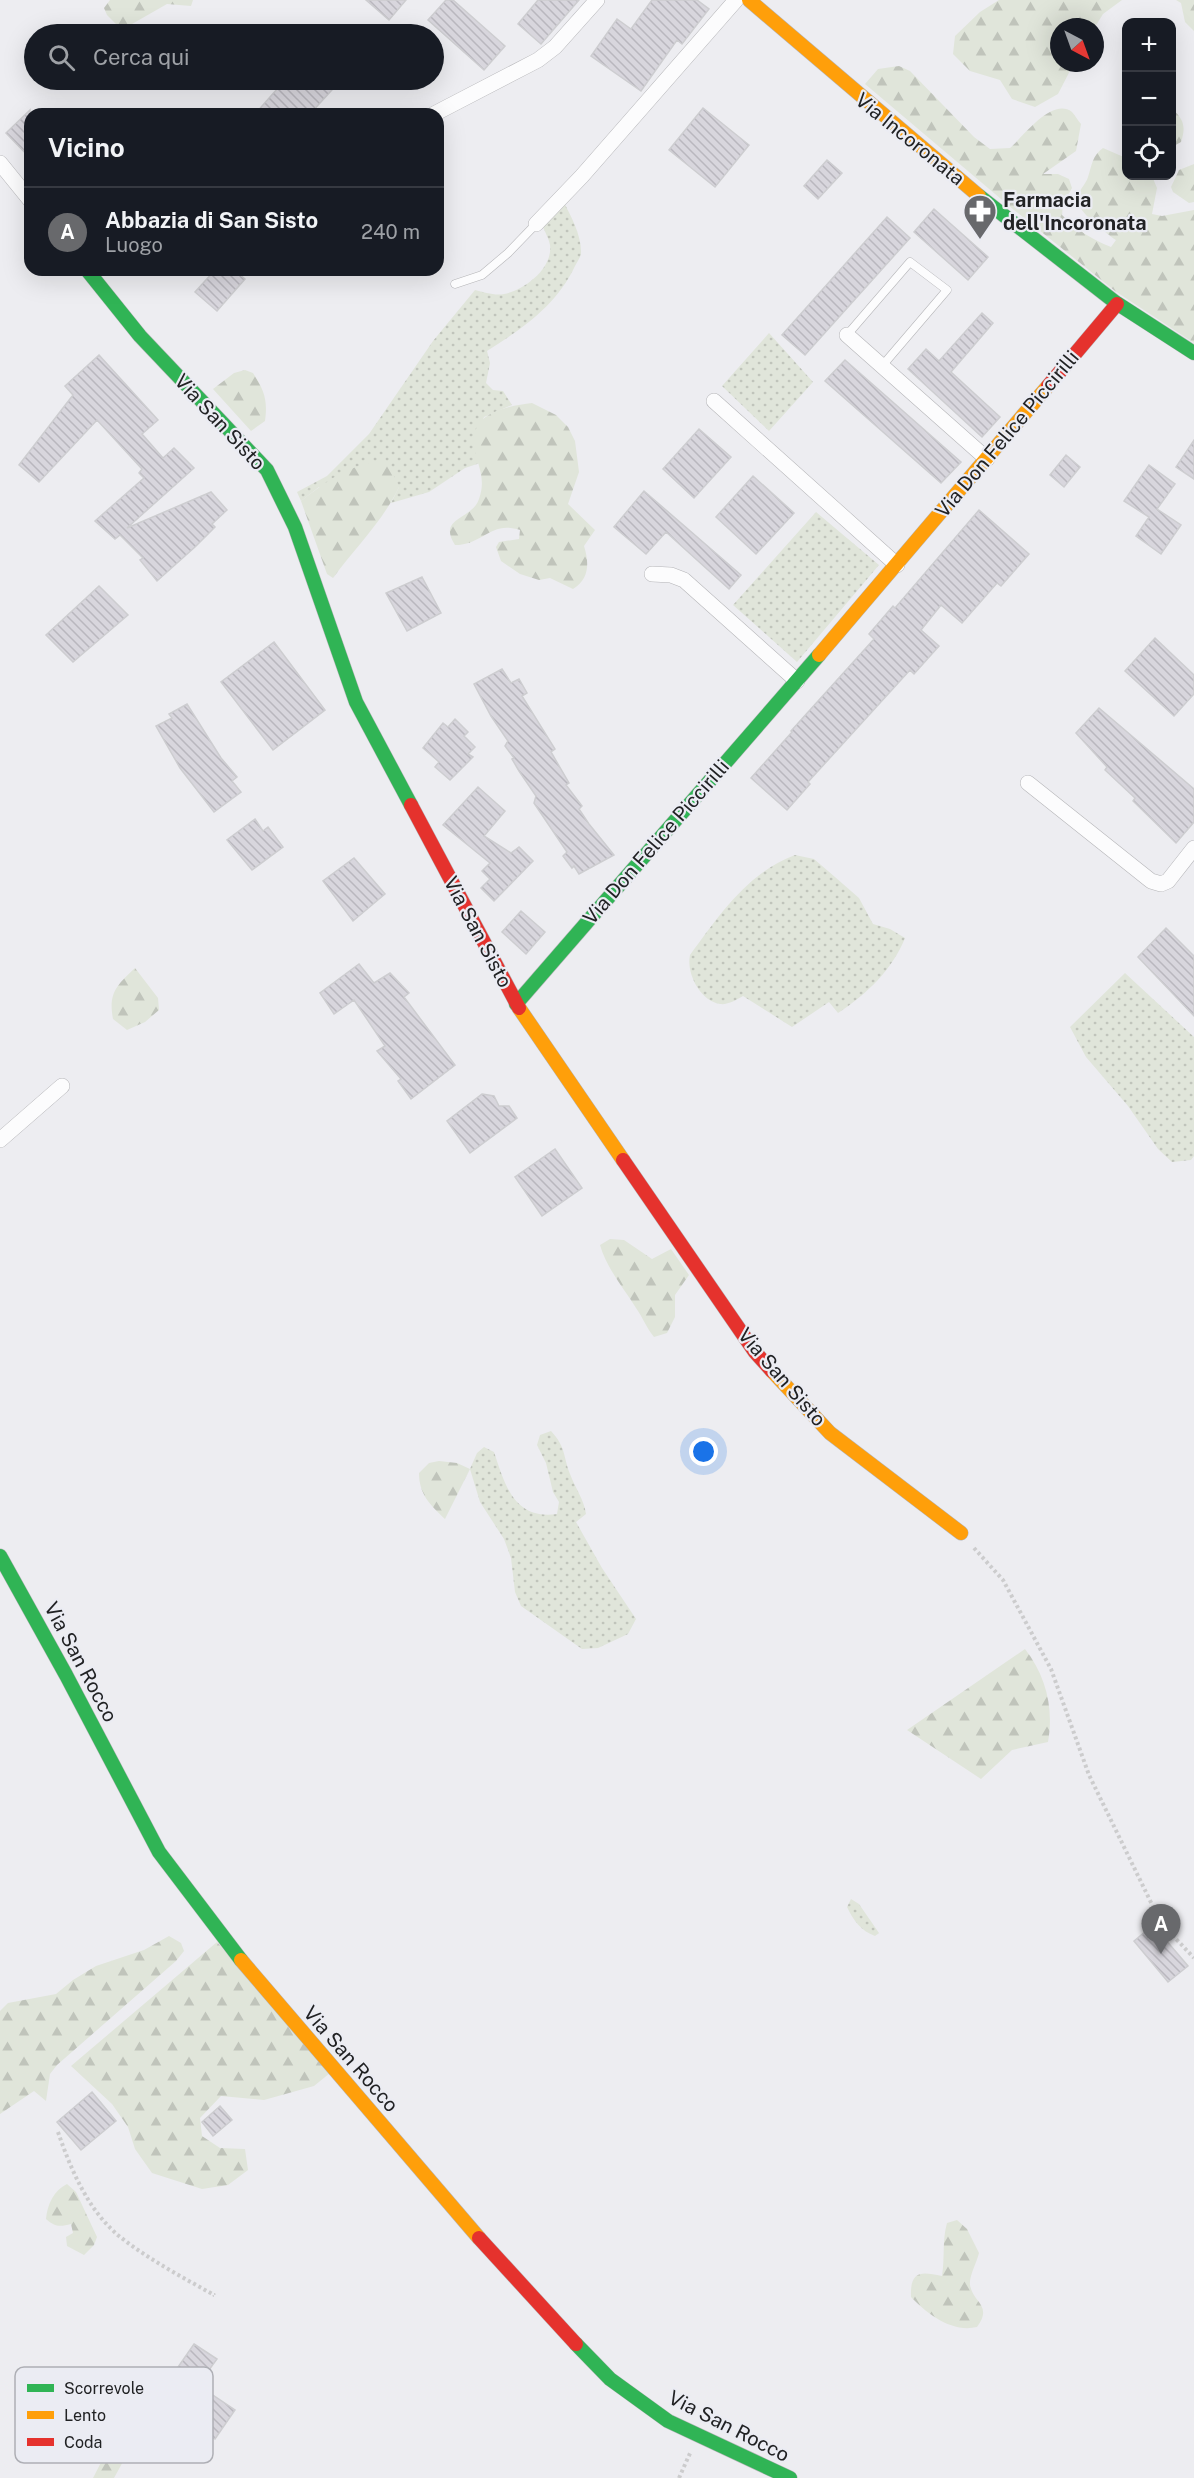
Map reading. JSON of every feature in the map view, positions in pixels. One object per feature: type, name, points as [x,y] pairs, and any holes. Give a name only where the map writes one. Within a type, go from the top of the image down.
[{"type":"street","points":[[444,109],[538,60],[555,47],[597,0]]},
{"type":"street","points":[[536,224],[582,176],[736,0]]},
{"type":"street","name":"Via Incoronata","points":[[749,0],[888,121],[1117,304],[1194,353]]},
{"type":"street","points":[[0,163],[24,193]]},
{"type":"street","name":"Via San Sisto","points":[[92,276],[140,336],[267,470],[295,527],[356,702],[516,1004],[754,1352],[830,1433],[961,1533]]},
{"type":"street","name":"Via Don Felice Piccirilli","points":[[516,1004],[897,565],[1117,304]]},
{"type":"street","points":[[847,335],[987,459]]},
{"type":"street","points":[[714,401],[897,565]]},
{"type":"street","points":[[652,574],[671,575],[684,580],[796,681]]},
{"type":"street","points":[[1028,783],[1151,881],[1161,884],[1168,881],[1194,848]]},
{"type":"street","points":[[0,1140],[62,1086]]},
{"type":"street","name":"Via San Rocco","points":[[0,1556],[159,1852],[225,1942],[467,2224],[562,2330],[610,2379],[668,2421],[790,2478]]},
{"type":"lane","points":[[455,284],[482,275],[508,254],[536,224]]},
{"type":"lane","points":[[847,335],[910,261],[946,290],[882,366]]},
{"type":"path","points":[[961,1533],[1003,1580],[1051,1669],[1089,1775],[1161,1923],[1194,1958]]},
{"type":"path","points":[[58,2132],[81,2189],[100,2216],[119,2235],[166,2267],[214,2295]]},
{"type":"path","points":[[679,2478],[698,2435]]},
{"type":"green space","points":[[110,0],[193,0],[191,6],[167,4],[132,24],[116,24],[104,8]]},
{"type":"green space","points":[[999,0],[1122,0],[1101,18],[1050,18],[1050,72],[1069,72],[1058,94],[1035,107],[1012,99],[1000,80],[970,71],[953,54],[955,36],[980,12]]},
{"type":"green space","points":[[1176,0],[1194,0],[1194,31],[1185,22],[1181,3]]},
{"type":"green space","points":[[899,66],[910,71],[974,137],[990,149],[1010,148],[1047,114],[1064,109],[1072,112],[1081,124],[1076,151],[1043,174],[1058,174],[1069,179],[1072,188],[1063,204],[1062,215],[1079,230],[1097,241],[1111,247],[1116,240],[1086,215],[1077,198],[1087,180],[1094,158],[1103,148],[1122,156],[1122,180],[1154,180],[1157,188],[1152,214],[1162,216],[1194,210],[1194,343],[1115,291],[1014,210],[865,84],[878,69]]},
{"type":"green space","points":[[1176,113],[1184,128],[1181,142],[1176,145]]},
{"type":"green space","points":[[1194,164],[1194,202],[1189,203],[1173,192],[1171,187],[1179,170]]},
{"type":"green space","points":[[563,201],[578,233],[581,256],[567,280],[548,304],[526,325],[487,351],[490,363],[486,383],[493,390],[503,391],[512,405],[484,417],[474,443],[480,463],[465,468],[429,492],[391,503],[399,487],[319,487],[301,501],[297,492],[327,476],[369,434],[433,341],[475,290],[490,294],[504,294],[520,288],[536,277],[550,254],[550,245],[543,227]]},
{"type":"green space","points":[[769,333],[813,382],[769,431],[722,386]]},
{"type":"green space","points":[[245,370],[253,373],[262,390],[266,407],[265,421],[251,431],[213,389],[234,373]]},
{"type":"green space","points":[[532,403],[556,415],[568,427],[575,441],[579,472],[568,504],[595,530],[584,546],[587,570],[583,580],[573,589],[550,578],[539,580],[520,574],[501,561],[496,547],[499,542],[519,539],[520,530],[502,528],[465,544],[455,545],[451,536],[450,529],[453,524],[475,506],[481,491],[481,477],[474,444],[478,425],[485,418],[502,409]]},
{"type":"green space","points":[[379,461],[390,467],[399,487],[377,523],[333,578],[327,574],[301,501],[337,476],[356,467]]},
{"type":"green space","points":[[816,512],[879,565],[797,662],[733,605]]},
{"type":"green space","points":[[795,855],[814,859],[859,898],[873,924],[890,929],[905,938],[886,971],[859,998],[838,1013],[829,1002],[792,1027],[743,996],[726,1004],[713,1002],[706,998],[692,978],[689,962],[690,955],[735,897],[762,873]]},
{"type":"green space","points":[[135,968],[158,998],[159,1010],[145,1022],[127,1030],[113,1019],[112,1002],[115,990]]},
{"type":"green space","points":[[1125,973],[1194,1037],[1194,1156],[1191,1160],[1172,1162],[1158,1149],[1128,1106],[1086,1057],[1070,1027]]},
{"type":"green space","points":[[610,1239],[624,1240],[652,1259],[671,1249],[689,1275],[675,1295],[675,1317],[667,1333],[654,1337],[611,1270],[600,1245]]},
{"type":"green space","points":[[551,1431],[562,1447],[570,1474],[585,1509],[586,1514],[576,1522],[602,1568],[636,1619],[628,1634],[598,1648],[582,1649],[521,1606],[515,1592],[511,1558],[504,1539],[480,1502],[470,1469],[477,1453],[484,1447],[494,1452],[507,1488],[521,1506],[542,1514],[557,1514],[559,1502],[553,1492],[546,1463],[537,1445],[540,1435]]},
{"type":"green space","points":[[439,1461],[457,1463],[470,1469],[445,1519],[426,1499],[419,1473],[429,1463]]},
{"type":"green space","points":[[1025,1649],[1038,1670],[1047,1693],[1050,1717],[1048,1742],[1012,1750],[981,1779],[907,1730]]},
{"type":"green space","points":[[851,1899],[859,1904],[879,1933],[875,1936],[858,1925],[852,1916],[847,1907]]},
{"type":"green space","points":[[169,1936],[181,1943],[184,1951],[176,1961],[57,2065],[50,2074],[46,2101],[34,2091],[0,2114],[0,2011],[8,2003],[56,1994],[96,1966],[144,1950]]},
{"type":"green space","points":[[217,1942],[330,2073],[314,2086],[264,2100],[221,2096],[200,2118],[202,2136],[220,2148],[245,2149],[248,2170],[228,2185],[202,2189],[152,2173],[135,2149],[128,2127],[112,2104],[71,2066]]},
{"type":"green space","points":[[67,2184],[76,2192],[97,2237],[94,2245],[84,2255],[67,2246],[66,2237],[73,2233],[71,2224],[58,2226],[46,2219],[52,2198]]},
{"type":"green space","points":[[957,2220],[967,2229],[979,2253],[970,2281],[972,2291],[983,2309],[977,2327],[949,2325],[932,2316],[911,2297],[912,2282],[918,2275],[942,2276],[947,2223]]},
{"type":"green space","points":[[101,2463],[122,2463],[114,2478],[93,2478]]},
{"type":"building","points":[[366,0],[406,0],[389,20]]},
{"type":"building","points":[[446,0],[453,0],[505,46],[484,70],[444,34],[444,24],[432,24],[428,20]]},
{"type":"building","points":[[538,0],[579,0],[541,44],[518,24]]},
{"type":"building","points":[[652,0],[697,0],[709,9],[682,44],[677,40],[641,91],[591,56],[617,19],[631,29]]},
{"type":"building","points":[[276,90],[332,90],[315,108],[260,108]]},
{"type":"building","points":[[703,108],[749,145],[715,187],[669,150]]},
{"type":"building","points":[[24,116],[24,152],[6,133]]},
{"type":"building","points":[[827,160],[842,173],[818,199],[804,186]]},
{"type":"building","points":[[934,209],[988,257],[968,280],[914,232]]},
{"type":"building","points":[[887,217],[910,238],[805,355],[782,335]]},
{"type":"building","points":[[210,276],[242,276],[245,279],[217,311],[195,292]]},
{"type":"building","points":[[982,313],[993,323],[951,372],[1000,417],[982,437],[908,369],[926,349],[939,361]]},
{"type":"building","points":[[99,355],[158,420],[142,434],[163,458],[174,448],[194,468],[127,528],[211,492],[227,510],[212,524],[215,527],[157,581],[140,560],[143,558],[120,535],[115,539],[95,521],[144,478],[139,473],[142,469],[97,420],[39,482],[19,465],[73,395],[65,386]]},
{"type":"building","points":[[845,360],[961,462],[941,483],[825,381]]},
{"type":"building","points":[[699,429],[731,457],[694,498],[663,469]]},
{"type":"building","points":[[1194,440],[1194,479],[1176,467]]},
{"type":"building","points":[[1066,455],[1080,467],[1064,487],[1050,475]]},
{"type":"building","points":[[1149,465],[1175,484],[1157,509],[1181,525],[1161,554],[1136,536],[1149,517],[1124,501]]},
{"type":"building","points":[[753,476],[794,513],[756,554],[716,517]]},
{"type":"building","points":[[644,491],[741,575],[729,589],[666,532],[646,554],[614,527]]},
{"type":"building","points":[[979,510],[1029,554],[1001,586],[997,583],[962,623],[941,605],[921,630],[939,646],[914,674],[910,670],[808,782],[810,784],[787,810],[751,778],[874,639],[869,634],[893,606],[895,608]]},
{"type":"building","points":[[422,577],[441,613],[407,631],[386,593]]},
{"type":"building","points":[[99,586],[128,615],[73,662],[46,635]]},
{"type":"building","points":[[1155,638],[1194,675],[1194,694],[1174,716],[1125,671]]},
{"type":"building","points":[[274,642],[325,710],[273,750],[221,682]]},
{"type":"building","points":[[502,669],[511,683],[519,679],[527,693],[522,696],[555,749],[551,752],[569,783],[566,785],[582,806],[579,809],[589,824],[614,855],[579,874],[563,856],[567,852],[534,803],[536,796],[512,759],[514,758],[505,746],[508,741],[474,684]]},
{"type":"building","points":[[187,704],[221,758],[237,777],[232,781],[241,792],[214,812],[180,768],[156,726],[172,718],[169,714]]},
{"type":"building","points":[[1099,708],[1194,789],[1194,822],[1176,843],[1133,801],[1135,798],[1105,770],[1107,767],[1076,733]]},
{"type":"building","points":[[455,719],[468,732],[464,736],[475,747],[468,754],[473,757],[450,780],[435,767],[439,762],[423,748],[443,723],[448,727]]},
{"type":"building","points":[[478,787],[505,811],[484,836],[511,853],[519,847],[533,861],[494,901],[481,888],[490,879],[482,871],[490,863],[443,825]]},
{"type":"building","points":[[255,819],[263,831],[268,827],[283,847],[252,870],[227,840]]},
{"type":"building","points":[[354,858],[385,894],[353,921],[323,881]]},
{"type":"building","points":[[521,911],[545,932],[526,954],[502,932]]},
{"type":"building","points":[[1166,928],[1194,956],[1194,1016],[1138,957]]},
{"type":"building","points":[[359,964],[374,983],[390,973],[409,993],[404,997],[455,1065],[411,1099],[398,1081],[401,1079],[377,1051],[385,1046],[354,1000],[334,1014],[320,993]]},
{"type":"building","points":[[482,1094],[494,1096],[499,1106],[509,1106],[517,1118],[470,1153],[447,1121]]},
{"type":"building","points":[[555,1149],[582,1188],[542,1216],[515,1177]]},
{"type":"building","points":[[1153,1925],[1188,1966],[1168,1982],[1134,1941]]},
{"type":"building","points":[[92,2092],[116,2121],[81,2150],[57,2122]]},
{"type":"building","points":[[220,2106],[232,2120],[213,2136],[202,2122]]},
{"type":"building","points":[[194,2344],[217,2359],[211,2367],[178,2367]]},
{"type":"building","points":[[213,2395],[235,2410],[215,2439],[213,2438]]},
{"type":"traffic: fast","points":[[979,196],[1115,302],[1194,353]]},
{"type":"traffic: fast","points":[[92,276],[140,336],[267,470],[295,527],[356,702],[411,805]]},
{"type":"traffic: fast","points":[[516,1004],[819,655]]},
{"type":"traffic: fast","points":[[0,1556],[66,1675],[159,1852],[241,1960]]},
{"type":"traffic: fast","points":[[576,2344],[610,2379],[668,2421],[790,2478]]},
{"type":"traffic: slow","points":[[749,0],[979,196]]},
{"type":"traffic: slow","points":[[819,655],[1048,386]]},
{"type":"traffic: slow","points":[[519,1008],[623,1160]]},
{"type":"traffic: slow","points":[[772,1371],[830,1433],[961,1533]]},
{"type":"traffic: slow","points":[[241,1960],[479,2238]]},
{"type":"traffic: jam","points":[[1048,386],[1117,304]]},
{"type":"traffic: jam","points":[[411,805],[519,1008]]},
{"type":"traffic: jam","points":[[623,1160],[755,1352],[772,1371]]},
{"type":"traffic: jam","points":[[479,2238],[576,2344]]},
{"type":"place","name":"Farmacia dell'Incoronata","points":[[980,240]]},
{"type":"place","name":"Abbazia di San Sisto","points":[[1161,1954]]}]
